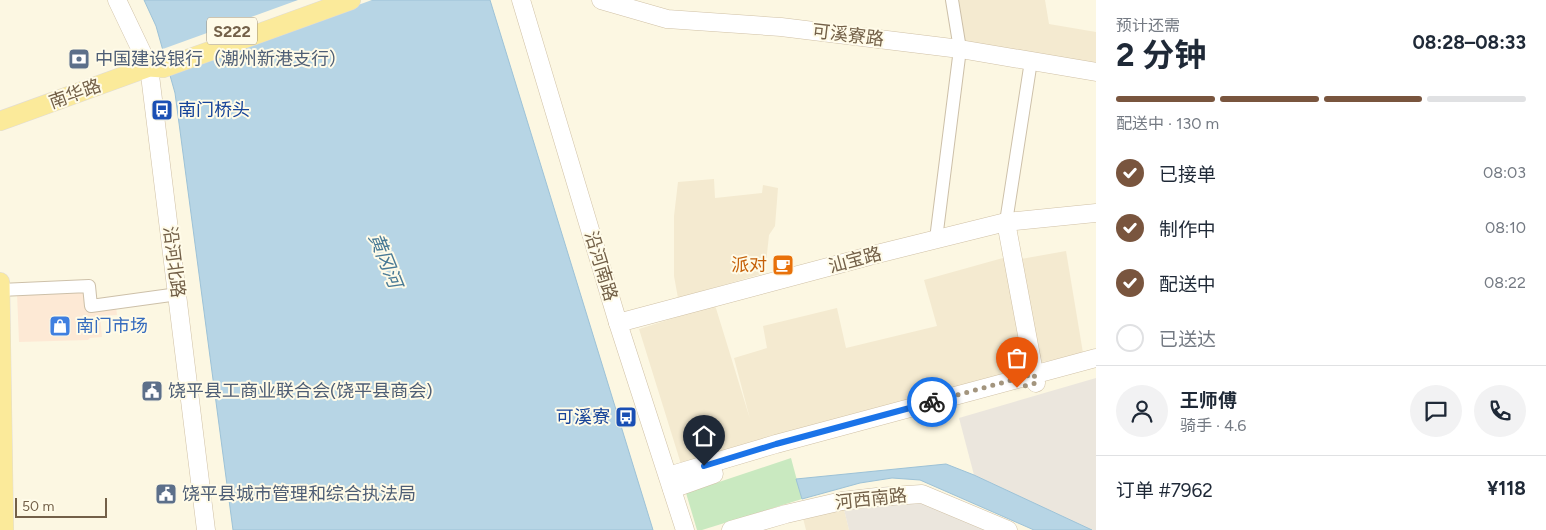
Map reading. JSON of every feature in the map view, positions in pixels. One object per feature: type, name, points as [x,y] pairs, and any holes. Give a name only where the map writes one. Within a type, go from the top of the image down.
[{"type":"main road","name":"S222","points":[[149,67],[158,58],[317,0]]},
{"type":"main road","name":"S222","points":[[149,67],[163,68],[351,0]]},
{"type":"main road","name":"南华路","points":[[0,121],[149,67]]},
{"type":"main road","points":[[0,282],[2,502],[4,530]]},
{"type":"street","name":"沿河北路","points":[[117,0],[149,67],[206,530]]},
{"type":"street","name":"沿河南路","points":[[521,0],[618,322],[685,530]]},
{"type":"street","name":"可溪寮路","points":[[601,0],[667,19],[781,27],[960,49],[1096,72]]},
{"type":"street","points":[[936,239],[960,49],[952,0]]},
{"type":"street","points":[[1031,61],[1006,222],[1035,378]]},
{"type":"street","name":"汕宝路","points":[[618,322],[1006,222],[1096,213]]},
{"type":"street","points":[[0,290],[88,286],[91,306],[178,294]]},
{"type":"street","points":[[670,483],[1035,378],[1096,358]]},
{"type":"street","points":[[1035,378],[1096,367]]},
{"type":"street","name":"河西南路","points":[[731,530],[786,514],[842,501],[922,494],[1008,530]]},
{"type":"shaded area","points":[[952,0],[1045,0],[1049,24],[1096,32],[1096,72],[960,49]]},
{"type":"shaded area","points":[[714,179],[715,198],[762,193],[763,185],[778,188],[775,226],[769,235],[765,273],[678,298],[674,276],[674,216],[678,182]]},
{"type":"shaded area","points":[[1066,251],[1083,353],[1038,363],[1021,259]]},
{"type":"shaded area","points":[[1010,256],[1032,368],[860,412],[681,464],[639,329],[715,305],[750,419],[734,358],[767,348],[763,326],[837,308],[846,348],[937,326],[924,280]]},
{"type":"shaded area","name":"南门市场","points":[[86,291],[93,301],[115,298],[117,315],[100,316],[102,337],[90,338],[88,340],[19,342],[17,293]]},
{"type":"shaded area","points":[[1096,378],[1096,530],[1092,530],[974,475],[959,418]]},
{"type":"shaded area","points":[[922,494],[1008,530],[849,530],[842,501]]},
{"type":"shaded area","points":[[842,501],[849,530],[806,530],[801,510]]},
{"type":"green space","points":[[791,458],[802,499],[697,530],[686,493]]},
{"type":"water","name":"黄冈河","points":[[144,0],[490,0],[653,530],[233,530],[175,93],[156,26]]},
{"type":"water","points":[[946,464],[974,475],[1092,530],[1034,530],[920,480],[892,478],[860,483],[802,499],[796,479]]},
{"type":"pier","points":[[298,0],[372,0],[167,74],[160,50]]},
{"type":"way so far","points":[[932,402],[1034,374],[1036,383],[1017,388]]},
{"type":"place","name":"中国建设银行（潮州新港支行）","points":[[79,59]]},
{"type":"place","name":"南门桥头","points":[[162,110]]},
{"type":"place","name":"派对","points":[[783,265]]},
{"type":"place","name":"南门市场","points":[[60,326]]},
{"type":"place","name":"饶平县工商业联合会(饶平县商会)","points":[[152,391]]},
{"type":"place","name":"可溪寮","points":[[626,417]]},
{"type":"place","name":"饶平县城市管理和综合执法局","points":[[166,494]]},
{"type":"route","points":[[704,466],[776,444],[932,402]]}]
